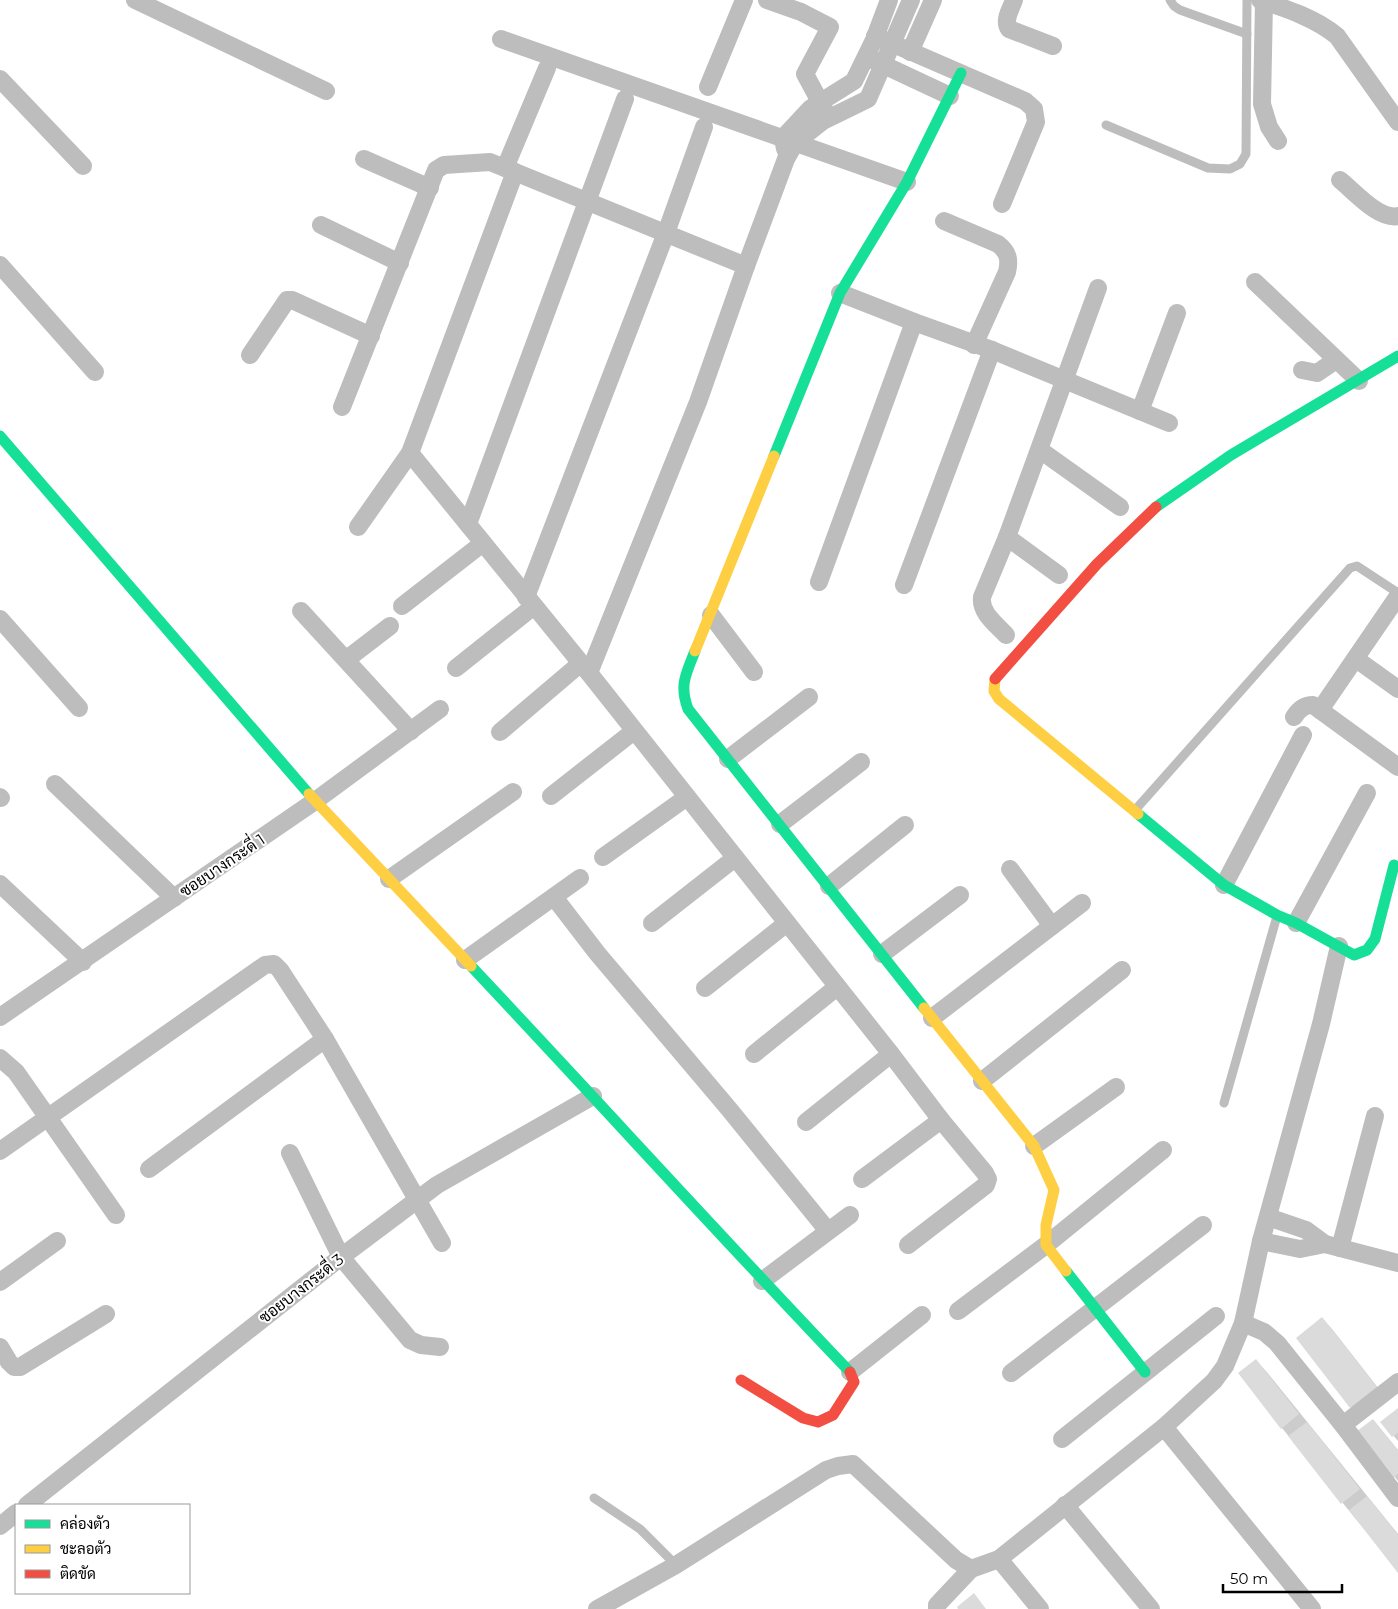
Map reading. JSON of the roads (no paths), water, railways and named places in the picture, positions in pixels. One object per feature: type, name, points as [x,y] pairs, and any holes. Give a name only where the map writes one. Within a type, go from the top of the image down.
[{"type":"street","points":[[135,0],[326,91]]},
{"type":"street","points":[[708,87],[744,0]]},
{"type":"street","points":[[767,0],[801,12],[830,27],[805,74],[819,102],[830,117]]},
{"type":"street","points":[[789,140],[830,117],[868,99],[876,36],[889,0]]},
{"type":"street","points":[[500,732],[585,668],[698,402],[786,159],[789,140],[810,108],[854,81],[892,44],[911,0]]},
{"type":"street","points":[[910,52],[933,0]]},
{"type":"street","points":[[1014,0],[1006,22],[1009,29],[1053,46]]},
{"type":"street","points":[[1278,141],[1269,127],[1262,104],[1257,0],[1324,25],[1337,36],[1398,122]]},
{"type":"street","points":[[876,36],[1025,101],[1034,109],[1036,122],[1002,204]]},
{"type":"street","points":[[502,38],[907,182]]},
{"type":"street","points":[[874,61],[950,96]]},
{"type":"street","points":[[358,526],[410,453],[547,68]]},
{"type":"street","points":[[961,74],[907,182],[840,293],[683,681],[683,696],[688,709],[1034,1146],[1054,1190],[1046,1224],[1046,1245],[1145,1372]]},
{"type":"street","points":[[0,79],[83,166]]},
{"type":"street","points":[[468,524],[626,99]]},
{"type":"street","points":[[456,668],[530,601],[704,127]]},
{"type":"street","points":[[364,160],[430,188]]},
{"type":"street","points":[[342,408],[436,170],[444,165],[490,162],[746,266]]},
{"type":"street","points":[[1340,180],[1380,214],[1388,217],[1398,216]]},
{"type":"street","points":[[944,221],[998,244],[1005,250],[1010,260],[1007,272],[974,345]]},
{"type":"street","points":[[321,225],[400,263]]},
{"type":"street","points":[[0,266],[95,372]]},
{"type":"street","points":[[1255,282],[1359,380]]},
{"type":"street","points":[[1006,635],[983,610],[981,604],[982,597],[1040,450],[1098,288]]},
{"type":"street","points":[[840,293],[974,345],[992,350],[1169,423]]},
{"type":"street","points":[[250,354],[287,300],[292,300],[371,336]]},
{"type":"street","points":[[1140,411],[1177,313]]},
{"type":"street","points":[[819,582],[914,322]]},
{"type":"street","points":[[904,585],[992,350]]},
{"type":"street","points":[[1394,865],[1375,939],[1370,949],[1362,954],[1354,955],[1224,885],[999,699],[994,691],[995,678],[1097,564],[1157,506],[1231,456],[1398,356]]},
{"type":"street","points":[[1302,370],[1317,373],[1336,360]]},
{"type":"street","points":[[0,436],[315,801],[593,1096],[762,1281],[850,1372],[854,1382],[833,1414],[818,1422],[803,1418],[741,1380]]},
{"type":"street","points":[[1040,450],[1120,506]]},
{"type":"street","points":[[410,453],[585,668],[891,1054],[941,1120],[985,1173],[986,1185],[908,1245]]},
{"type":"street","points":[[1007,537],[1059,575]]},
{"type":"street","points":[[402,606],[483,543]]},
{"type":"street","points":[[1320,710],[1398,594]]},
{"type":"street","points":[[301,610],[411,731]]},
{"type":"street","points":[[711,615],[754,672]]},
{"type":"street","points":[[0,620],[79,708]]},
{"type":"street","points":[[346,659],[390,626]]},
{"type":"street","points":[[1356,659],[1398,688]]},
{"type":"street","points":[[728,758],[809,697]]},
{"type":"street","points":[[1294,717],[1297,712],[1307,705],[1313,705],[1398,767]]},
{"type":"street","name":"ซอยบางกระดี่ 1","points":[[0,1017],[83,962],[315,801],[440,709]]},
{"type":"street","points":[[551,796],[634,731]]},
{"type":"street","points":[[1224,885],[1303,735]]},
{"type":"street","points":[[780,824],[861,762]]},
{"type":"street","points":[[55,784],[174,898]]},
{"type":"street","points":[[389,879],[513,792]]},
{"type":"street","points":[[1296,923],[1367,793]]},
{"type":"street","points":[[603,858],[687,797]]},
{"type":"street","points":[[828,886],[905,825]]},
{"type":"street","points":[[652,923],[735,858]]},
{"type":"street","points":[[1010,869],[1052,926]]},
{"type":"street","points":[[465,960],[580,878]]},
{"type":"street","points":[[0,884],[83,962]]},
{"type":"street","points":[[882,954],[960,895]]},
{"type":"street","points":[[554,896],[597,953],[729,1109],[828,1231]]},
{"type":"street","points":[[932,1018],[1082,903]]},
{"type":"street","points":[[704,988],[787,923]]},
{"type":"street","points":[[937,1609],[937,1605],[972,1569],[999,1559],[1164,1427],[1214,1381],[1225,1366],[1243,1323],[1261,1241],[1321,1024],[1339,946]]},
{"type":"street","points":[[0,1151],[265,966],[274,964],[280,970],[325,1039],[442,1243]]},
{"type":"street","points":[[982,1082],[1122,970]]},
{"type":"street","points":[[754,1054],[837,987]]},
{"type":"street","points":[[149,1169],[325,1039]]},
{"type":"street","points":[[806,1122],[891,1054]]},
{"type":"street","points":[[0,1058],[16,1072],[116,1215]]},
{"type":"street","points":[[1034,1146],[1116,1087]]},
{"type":"street","name":"ซอยบางกระดี่ 3","points":[[27,1504],[341,1257],[437,1185],[593,1096]]},
{"type":"street","points":[[1333,1246],[1376,1116]]},
{"type":"street","points":[[862,1179],[941,1120]]},
{"type":"street","points":[[958,1311],[1046,1245],[1163,1150]]},
{"type":"street","points":[[290,1153],[341,1257],[410,1340],[440,1347]]},
{"type":"street","points":[[762,1281],[850,1215]]},
{"type":"street","points":[[1268,1217],[1306,1230],[1333,1246],[1398,1263]]},
{"type":"street","points":[[1011,1373],[1203,1225]]},
{"type":"street","points":[[0,1282],[57,1241]]},
{"type":"street","points":[[1261,1241],[1300,1249],[1333,1246]]},
{"type":"street","points":[[0,1347],[9,1362],[14,1367],[20,1367],[106,1314]]},
{"type":"street","points":[[850,1372],[922,1315]]},
{"type":"street","points":[[1062,1438],[1216,1316]]},
{"type":"street","points":[[1243,1323],[1264,1332],[1277,1343],[1396,1491]]},
{"type":"street","points":[[1343,1425],[1398,1382]]},
{"type":"street","points":[[1164,1427],[1312,1609]]},
{"type":"street","points":[[597,1609],[676,1565],[826,1470],[853,1464],[956,1560],[972,1569]]},
{"type":"street","points":[[1066,1505],[1151,1609]]},
{"type":"street","points":[[0,1526],[15,1514]]},
{"type":"street","points":[[999,1559],[1040,1609]]},
{"type":"lane","points":[[1170,0],[1180,10],[1247,34]]},
{"type":"lane","points":[[1106,125],[1208,168],[1230,169],[1240,164],[1246,154],[1247,34],[1257,0]]},
{"type":"lane","points":[[1134,811],[1350,568],[1357,566],[1398,594]]},
{"type":"lane","points":[[1224,1103],[1277,915]]},
{"type":"lane","points":[[594,1498],[640,1529],[676,1565]]}]
